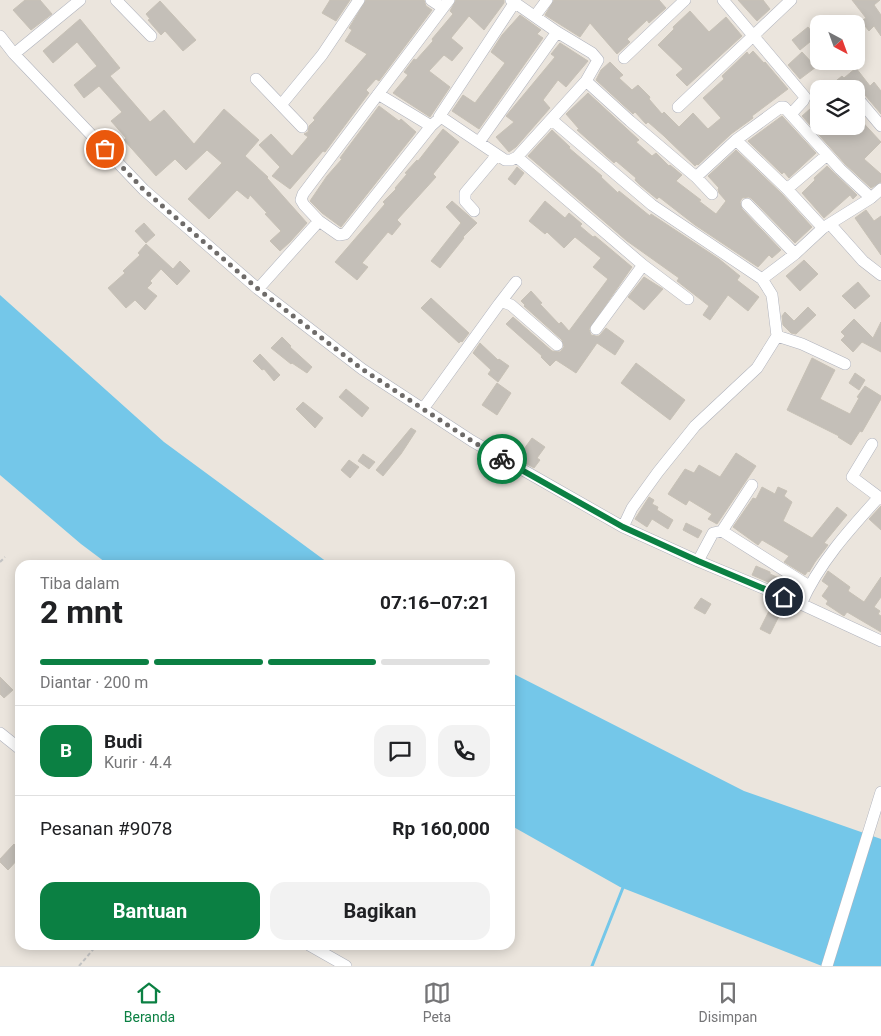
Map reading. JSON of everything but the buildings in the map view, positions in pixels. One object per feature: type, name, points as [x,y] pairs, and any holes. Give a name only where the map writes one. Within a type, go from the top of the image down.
[{"type":"street","points":[[14,54],[80,0]]},
{"type":"street","points":[[116,0],[151,36]]},
{"type":"street","points":[[281,105],[322,55],[359,0]]},
{"type":"street","points":[[378,94],[435,122],[445,118],[508,160],[518,158],[586,81],[598,62],[597,58],[513,1],[435,122],[346,234],[339,235],[319,221],[304,205],[301,200],[303,194],[378,94],[446,4],[431,0]]},
{"type":"street","points":[[535,16],[547,0]]},
{"type":"street","points":[[624,58],[685,0]]},
{"type":"street","points":[[723,0],[804,97],[803,101],[791,114]]},
{"type":"street","points":[[678,107],[791,0]]},
{"type":"street","points":[[479,142],[557,32]]},
{"type":"street","points":[[0,36],[14,54],[144,190],[258,289],[362,369],[472,441],[623,527],[801,604],[881,642]]},
{"type":"street","points":[[256,79],[302,128]]},
{"type":"street","points":[[586,81],[630,121],[696,176],[712,194]]},
{"type":"street","points":[[696,176],[736,140],[781,107],[784,107],[827,155],[871,198]]},
{"type":"street","points":[[865,108],[881,126]]},
{"type":"street","points":[[552,120],[652,205],[762,279],[772,295],[778,336],[757,368],[695,426],[632,508],[623,527]]},
{"type":"street","points":[[736,140],[863,261],[881,275]]},
{"type":"street","points":[[474,211],[465,201],[465,193],[497,154]]},
{"type":"street","points":[[787,189],[827,155]]},
{"type":"street","points":[[518,158],[643,264],[688,299]]},
{"type":"street","points":[[762,279],[827,226],[881,190]]},
{"type":"street","points":[[747,204],[795,254]]},
{"type":"street","points":[[258,289],[319,221]]},
{"type":"street","points":[[596,329],[643,264]]},
{"type":"street","points":[[423,409],[516,282]]},
{"type":"street","points":[[499,304],[503,302],[511,305],[557,345]]},
{"type":"street","points":[[778,336],[802,344],[845,364]]},
{"type":"street","points":[[801,604],[809,586],[829,555],[880,498],[852,477],[872,444]]},
{"type":"street","points":[[698,561],[713,533],[722,531],[752,485]]},
{"type":"street","points":[[722,531],[809,586]]},
{"type":"street","points":[[0,733],[15,745]]},
{"type":"street","points":[[827,966],[881,792]]},
{"type":"street","points":[[318,950],[346,966]]},
{"type":"path","points":[[0,562],[4,558]]},
{"type":"path","points":[[79,966],[93,950]]},
{"type":"water","points":[[0,295],[164,442],[324,560],[102,560],[0,475]]},
{"type":"water","points":[[515,675],[744,791],[881,839],[881,966],[822,966],[620,887],[515,828]]},
{"type":"waterway","points":[[592,966],[624,885]]},
{"type":"way so far","points":[[105,149],[144,190],[258,289],[362,369],[502,459]]},
{"type":"route","points":[[502,459],[623,527],[784,597]]}]
